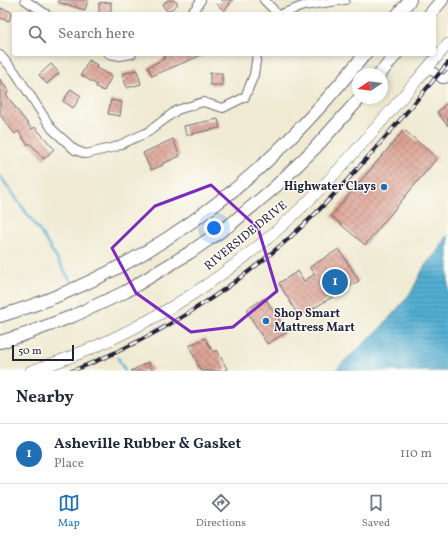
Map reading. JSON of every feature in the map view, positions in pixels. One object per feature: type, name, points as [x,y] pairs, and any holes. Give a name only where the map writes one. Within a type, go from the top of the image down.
[{"type":"highway","points":[[400,12],[410,0]]},
{"type":"highway","points":[[432,12],[442,0]]},
{"type":"highway","points":[[0,316],[65,293],[116,269],[177,232],[211,208],[260,167],[298,130],[332,95],[363,56]]},
{"type":"highway","points":[[385,68],[394,56]]},
{"type":"highway","points":[[0,342],[73,316],[125,292],[189,253],[231,224],[275,186],[315,148],[355,104]]},
{"type":"main road","name":"RIVERSIDE DRIVE","points":[[31,371],[72,356],[137,326],[205,286],[266,240],[326,184],[448,44]]},
{"type":"street","points":[[25,0],[43,12]]},
{"type":"street","points":[[191,12],[201,0]]},
{"type":"street","points":[[264,0],[275,12]]},
{"type":"street","points":[[286,12],[303,6],[345,0]]},
{"type":"street","points":[[0,55],[15,72],[52,129],[75,150],[86,154],[115,147],[148,132],[177,110],[203,102],[223,108],[245,97],[254,75],[257,56]]},
{"type":"street","points":[[428,67],[442,79],[445,79],[448,76]]},
{"type":"highlighted area","points":[[211,185],[258,228],[277,291],[233,327],[191,332],[136,293],[112,248],[155,206]]},
{"type":"water","points":[[448,235],[448,371],[335,371],[345,360],[376,333],[406,299],[413,289],[425,265],[439,250]]},
{"type":"building","points":[[58,0],[88,0],[85,10],[58,2]]},
{"type":"building","points":[[168,0],[174,0],[178,4],[168,12],[162,5]]},
{"type":"building","points":[[221,0],[233,0],[224,11],[217,4]]},
{"type":"building","points":[[111,2],[111,12],[99,12],[99,3]]},
{"type":"building","points":[[0,8],[12,12],[9,21],[0,18]]},
{"type":"building","points":[[164,56],[199,56],[152,76],[148,67],[165,58]]},
{"type":"building","points":[[89,60],[97,65],[96,68],[112,76],[104,91],[96,87],[97,85],[81,75]]},
{"type":"building","points":[[51,64],[59,73],[47,84],[39,75]]},
{"type":"building","points":[[137,70],[141,84],[127,88],[122,74]]},
{"type":"building","points":[[210,73],[222,73],[222,85],[210,85]]},
{"type":"building","points":[[0,79],[9,92],[6,94],[17,110],[32,129],[35,127],[54,149],[44,159],[30,143],[28,145],[18,131],[15,134],[0,115]]},
{"type":"building","points":[[71,89],[81,96],[73,108],[63,101]]},
{"type":"building","points":[[111,100],[122,102],[120,116],[108,114]]},
{"type":"building","points":[[448,102],[448,126],[437,112]]},
{"type":"building","points":[[218,119],[220,128],[186,135],[184,126]]},
{"type":"building","name":"Highwater Clays","points":[[404,130],[437,158],[365,245],[331,216]]},
{"type":"building","points":[[173,139],[180,156],[151,170],[143,153]]},
{"type":"building","points":[[339,249],[359,281],[299,317],[279,283],[298,271],[304,281],[315,274],[310,267]]},
{"type":"building","name":"Shop Smart Mattress Mart","points":[[265,298],[287,332],[267,344],[246,310]]},
{"type":"building","points":[[205,338],[213,352],[217,350],[227,369],[223,371],[201,371],[189,346]]},
{"type":"building","points":[[148,362],[153,371],[131,371]]},
{"type":"waterway","points":[[0,176],[41,233],[70,280]]},
{"type":"waterway","points":[[118,358],[125,371]]},
{"type":"railway","points":[[72,371],[137,342],[169,325],[200,306],[258,264],[312,217],[348,180],[448,63]]},
{"type":"place","name":"Highwater Clays","points":[[384,187]]},
{"type":"place","name":"Asheville Rubber & Gasket","points":[[335,282]]},
{"type":"place","name":"Shop Smart Mattress Mart","points":[[266,321]]}]
